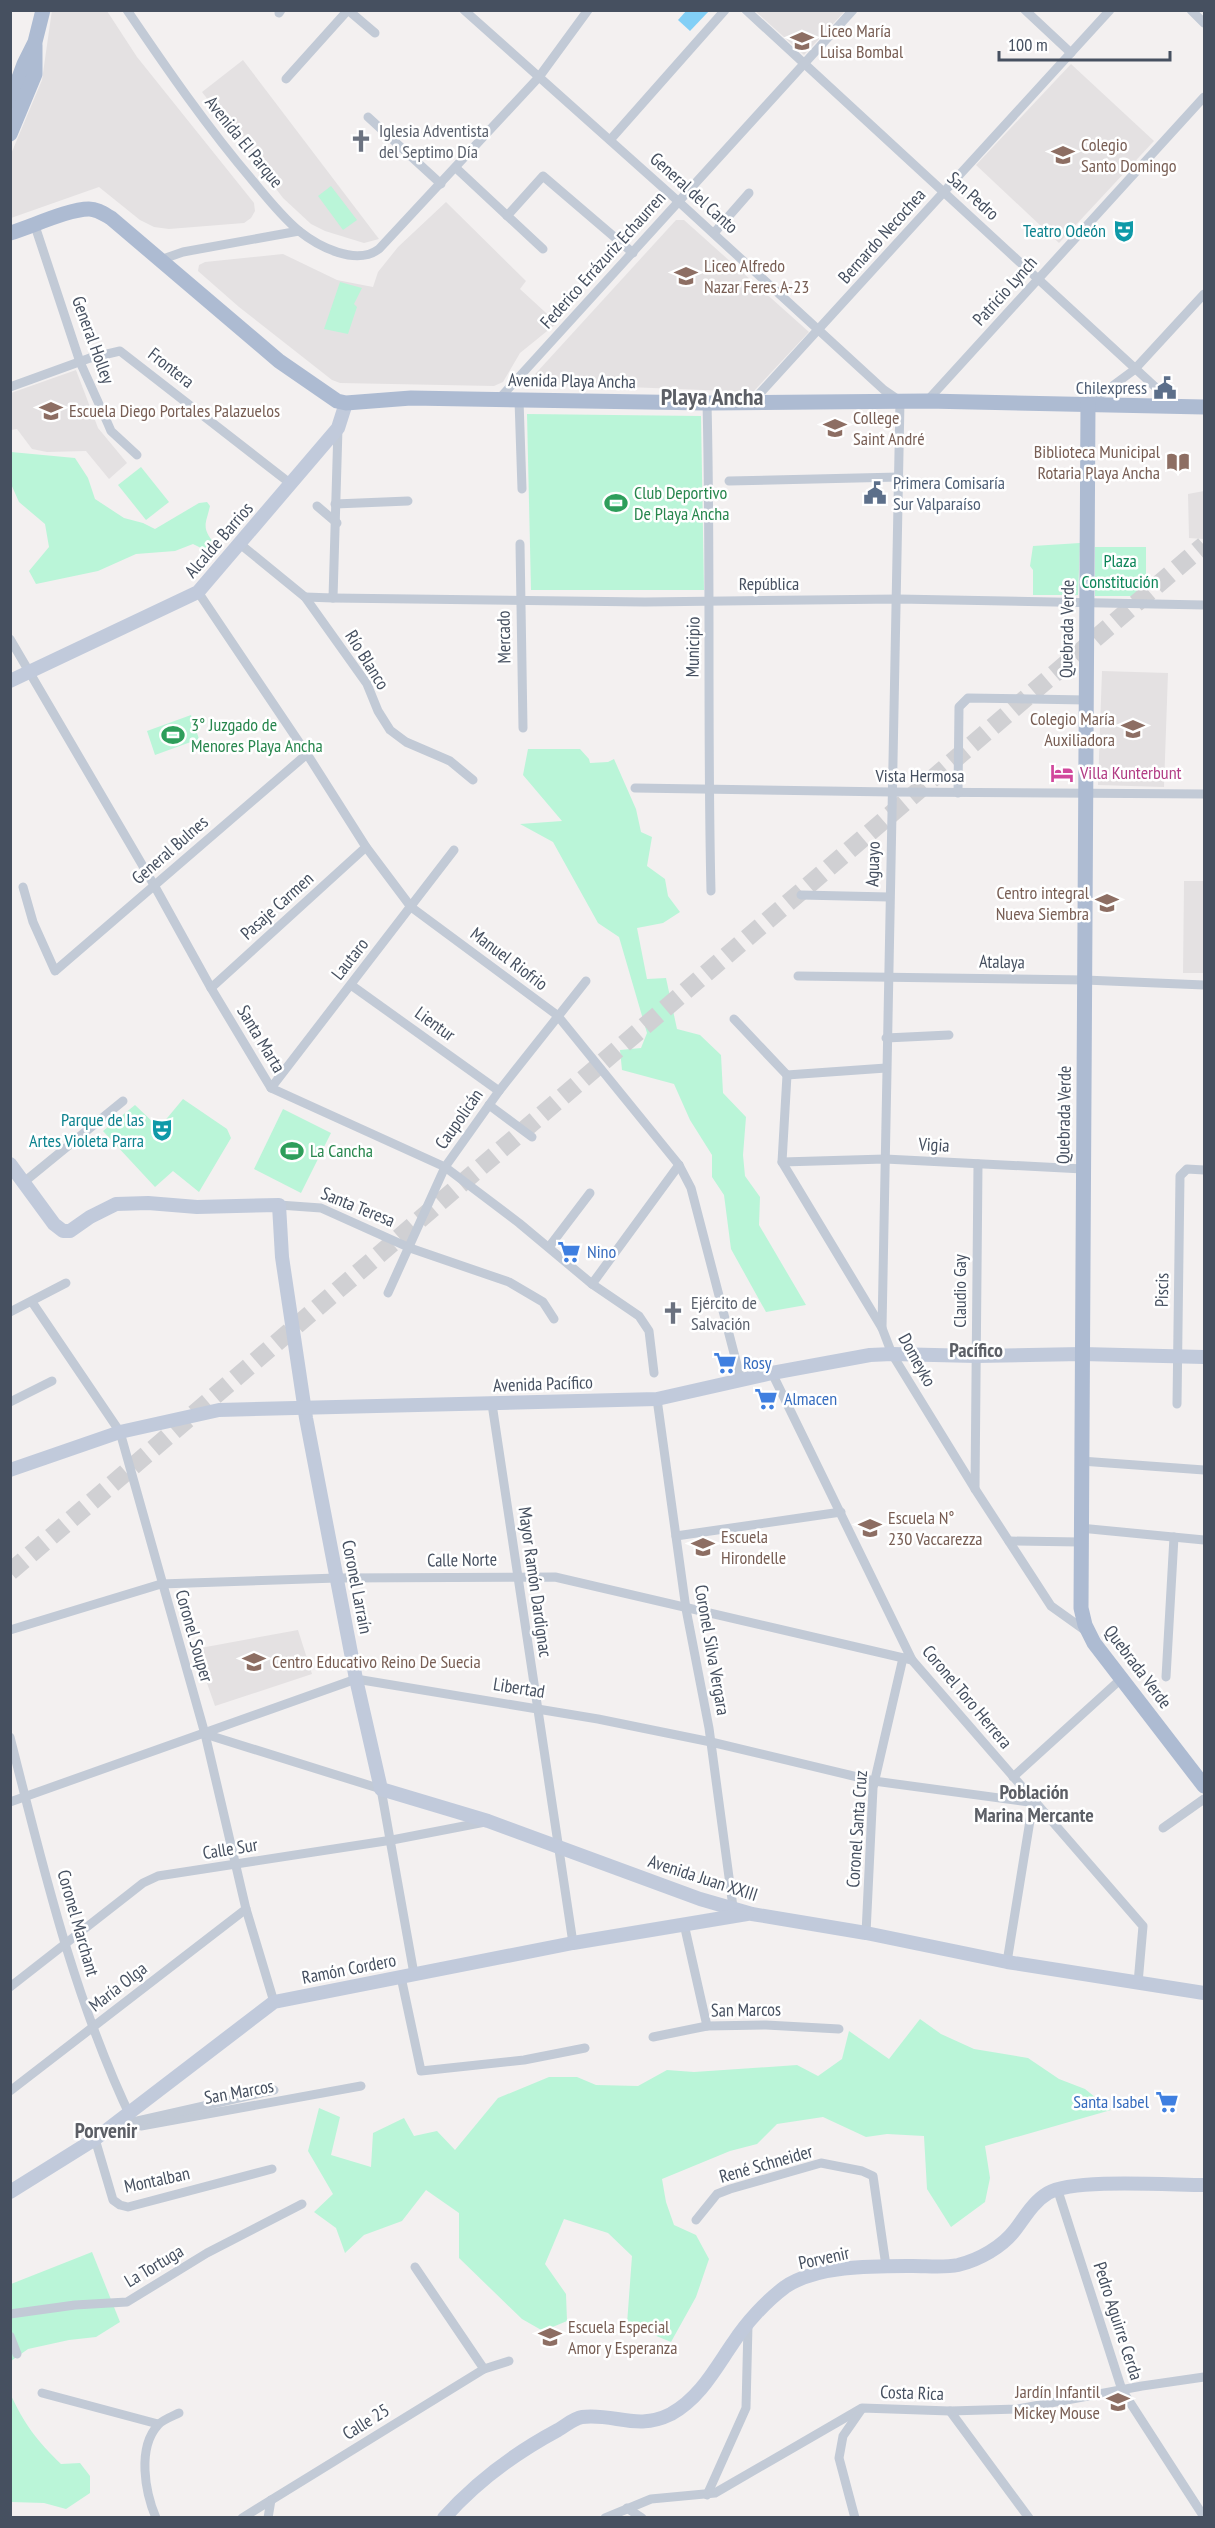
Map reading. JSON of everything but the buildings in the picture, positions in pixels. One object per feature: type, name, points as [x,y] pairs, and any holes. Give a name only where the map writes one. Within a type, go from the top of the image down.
[{"type":"main road","points":[[10,102],[35,42],[44,10]]},
{"type":"main road","points":[[10,134],[35,74],[35,42]]},
{"type":"main road","points":[[10,233],[74,212],[89,209],[100,212],[279,361],[338,401],[346,403]]},
{"type":"main road","name":"Avenida Playa Ancha","points":[[346,403],[411,398],[708,403],[927,401],[1204,407]]},
{"type":"main road","name":"Quebrada Verde","points":[[1088,404],[1081,1608],[1088,1633],[1204,1786]]},
{"type":"street","name":"Avenida El Parque","points":[[127,10],[186,96],[239,165],[299,231],[332,250],[366,257],[379,249],[441,184]]},
{"type":"street","points":[[333,10],[346,13],[375,33]]},
{"type":"street","name":"General del Canto","points":[[464,10],[714,233],[884,390],[900,401]]},
{"type":"street","points":[[368,117],[441,184],[539,77],[588,10]]},
{"type":"street","points":[[609,140],[725,10]]},
{"type":"street","name":"San Pedro","points":[[746,10],[1039,278],[1134,370],[1177,407]]},
{"type":"street","name":"Federico Errázuriz Echaurren","points":[[499,399],[853,10]]},
{"type":"street","points":[[1025,10],[1071,52]]},
{"type":"street","name":"Bernardo Necochea","points":[[751,403],[1110,10]]},
{"type":"street","points":[[1191,10],[1204,23]]},
{"type":"street","points":[[286,80],[346,13]]},
{"type":"street","name":"Patricio Lynch","points":[[927,401],[1204,97]]},
{"type":"street","points":[[456,168],[543,249]]},
{"type":"street","points":[[507,216],[541,177],[546,177],[633,253]]},
{"type":"street","points":[[714,233],[749,193]]},
{"type":"street","name":"General Holley","points":[[35,226],[80,362],[111,431],[137,455]]},
{"type":"street","points":[[160,260],[183,252],[299,231]]},
{"type":"street","points":[[1088,404],[1134,370],[1204,294]]},
{"type":"street","name":"Frontera","points":[[10,387],[115,351],[126,353],[291,484]]},
{"type":"street","points":[[519,400],[522,489]]},
{"type":"street","name":"Aguayo","points":[[882,1328],[889,897],[898,599],[900,401]]},
{"type":"street","name":"Alcalde Barrios","points":[[10,681],[198,592],[338,428],[346,403]]},
{"type":"street","name":"Municipio","points":[[708,403],[710,600],[708,789],[711,891]]},
{"type":"street","points":[[333,598],[338,428]]},
{"type":"street","points":[[729,482],[899,477]]},
{"type":"street","points":[[335,504],[408,501]]},
{"type":"street","points":[[317,507],[337,523]]},
{"type":"street","name":"Río Blanco","points":[[240,544],[305,597],[366,684],[378,711],[390,730],[406,742],[450,760],[472,780]]},
{"type":"street","name":"Mercado","points":[[520,544],[523,728]]},
{"type":"street","name":"Manuel Riofrio","points":[[198,592],[307,754],[366,847],[411,907],[557,1015],[679,1165],[691,1188],[741,1380]]},
{"type":"street","name":"República","points":[[305,597],[520,600],[898,599],[1204,605]]},
{"type":"street","name":"Santa Marta","points":[[10,639],[271,1088],[445,1167],[549,1247],[592,1284],[639,1316],[649,1331],[654,1373]]},
{"type":"street","points":[[958,793],[959,707],[968,698],[1086,700]]},
{"type":"street","name":"General Bulnes","points":[[23,886],[33,922],[55,971],[307,754]]},
{"type":"street","name":"Vista Hermosa","points":[[635,788],[1204,794]]},
{"type":"street","name":"Pasaje Carmen","points":[[211,988],[366,847]]},
{"type":"street","name":"Lautaro","points":[[271,1088],[454,850]]},
{"type":"street","points":[[801,895],[889,897]]},
{"type":"street","name":"Atalaya","points":[[798,976],[1085,980],[1204,985]]},
{"type":"street","name":"Caupolicán","points":[[388,1293],[445,1167],[499,1091],[586,981]]},
{"type":"street","name":"Lientur","points":[[351,985],[499,1091]]},
{"type":"street","points":[[734,1019],[787,1075],[782,1162]]},
{"type":"street","points":[[886,1038],[949,1035]]},
{"type":"street","points":[[787,1075],[886,1068]]},
{"type":"street","points":[[10,1164],[24,1182],[123,1101]]},
{"type":"street","points":[[489,1105],[532,1137]]},
{"type":"street","name":"Vigia","points":[[782,1162],[885,1159],[1083,1169]]},
{"type":"street","name":"Domeyko","points":[[782,1162],[882,1328],[892,1354],[975,1489],[1052,1606],[1088,1633]]},
{"type":"street","name":"Claudio Gay","points":[[975,1489],[978,1164]]},
{"type":"street","points":[[592,1284],[679,1165]]},
{"type":"street","name":"Piscis","points":[[1177,1404],[1180,1176],[1187,1169],[1204,1170]]},
{"type":"street","name":"Santa Teresa","points":[[24,1182],[54,1224],[63,1231],[70,1231],[78,1227],[90,1217],[116,1204],[148,1203],[197,1207],[279,1205],[321,1208],[410,1248],[509,1282],[543,1302],[554,1319]]},
{"type":"street","points":[[549,1247],[590,1193]]},
{"type":"street","name":"Coronel Larraín","points":[[279,1205],[282,1257],[336,1578],[392,1840],[407,1975],[421,2071],[524,2060],[585,2048]]},
{"type":"street","points":[[10,1312],[66,1283]]},
{"type":"street","name":"Coronel Souper","points":[[32,1302],[120,1432],[205,1734],[246,1909],[274,2002]]},
{"type":"street","name":"Avenida Pacífico","points":[[10,1470],[120,1432],[219,1410],[657,1399],[772,1373],[870,1355],[976,1356],[1082,1353],[1204,1357]]},
{"type":"street","name":"Coronel Toro Herrera","points":[[772,1373],[841,1512],[908,1659],[1143,1926],[1138,1983]]},
{"type":"street","points":[[10,1402],[52,1381]]},
{"type":"street","name":"Coronel Silva Vergara","points":[[657,1399],[686,1609],[711,1742],[733,1907]]},
{"type":"street","name":"Mayor Ramón Dardignac","points":[[492,1404],[573,1943]]},
{"type":"street","points":[[1081,1461],[1204,1470]]},
{"type":"street","points":[[676,1536],[841,1512]]},
{"type":"street","points":[[1009,1541],[1080,1535],[1204,1540]]},
{"type":"street","points":[[1167,1677],[1174,1537]]},
{"type":"street","name":"Calle Norte","points":[[10,1630],[161,1584],[336,1578],[555,1577],[908,1659]]},
{"type":"street","name":"Coronel Santa Cruz","points":[[866,1933],[874,1781],[908,1659]]},
{"type":"street","name":"Libertad","points":[[10,1802],[356,1679],[537,1708],[711,1742],[874,1781],[1035,1802]]},
{"type":"street","points":[[1013,1777],[1121,1679]]},
{"type":"street","name":"Avenida Juan XXIII","points":[[205,1734],[488,1821],[700,1899],[752,1914],[866,1933],[1007,1962],[1204,1994]]},
{"type":"street","name":"Coronel Marchant","points":[[10,1737],[64,1943],[93,2028],[131,2118]]},
{"type":"street","points":[[1163,1828],[1204,1799]]},
{"type":"street","points":[[1007,1962],[1035,1802]]},
{"type":"street","name":"Calle Sur","points":[[10,1987],[143,1882],[158,1876],[392,1840],[488,1821]]},
{"type":"street","name":"María Olga","points":[[10,2091],[246,1909]]},
{"type":"street","name":"Ramón Cordero","points":[[13,2187],[131,2118],[274,2002],[573,1943],[752,1914]]},
{"type":"street","points":[[684,1924],[707,2026]]},
{"type":"street","name":"San Marcos","points":[[653,2037],[707,2026],[766,2025],[839,2029]]},
{"type":"street","name":"San Marcos","points":[[131,2118],[141,2126],[361,2086]]},
{"type":"street","points":[[131,2118],[274,2090]]},
{"type":"street","name":"Montalban","points":[[95,2139],[113,2200],[129,2207],[272,2169]]},
{"type":"street","name":"René Schneider","points":[[696,2220],[717,2194],[730,2189],[821,2163],[862,2171],[873,2176],[886,2266]]},
{"type":"street","name":"Porvenir","points":[[444,2517],[466,2494],[498,2467],[580,2417],[645,2423],[669,2414],[690,2401],[768,2301],[802,2278],[838,2270],[886,2266],[951,2266],[982,2256],[1005,2241],[1033,2205],[1057,2188],[1077,2184],[1204,2185]]},
{"type":"street","name":"Pedro Aguirre Cerda","points":[[1057,2188],[1122,2390],[1204,2517]]},
{"type":"street","name":"La Tortuga","points":[[10,2314],[75,2305],[127,2302],[207,2253],[302,2204]]},
{"type":"street","points":[[416,2267],[484,2369]]},
{"type":"street","points":[[707,2495],[747,2408],[748,2325]]},
{"type":"street","points":[[10,2336],[17,2354]]},
{"type":"street","name":"Calle 25","points":[[242,2517],[484,2369],[509,2361]]},
{"type":"street","name":"Costa Rica","points":[[605,2517],[651,2499],[707,2495],[730,2485],[862,2408],[950,2411],[1018,2409],[1204,2377]]},
{"type":"street","points":[[42,2393],[158,2424]]},
{"type":"street","points":[[855,2517],[839,2458],[843,2436],[862,2408]]},
{"type":"street","points":[[950,2411],[1029,2517]]},
{"type":"street","points":[[156,2517],[146,2480],[145,2449],[158,2424],[179,2413]]},
{"type":"street","points":[[268,2517],[270,2500]]},
{"type":"street","points":[[627,2508],[642,2517]]},
{"type":"shaded area","points":[[52,10],[107,11],[137,57],[254,203],[255,211],[251,218],[244,223],[169,229],[154,227],[140,220],[99,187],[11,218],[11,154],[42,80]]},
{"type":"shaded area","name":"Liceo María Luisa Bombal","points":[[755,11],[845,11],[804,55]]},
{"type":"shaded area","points":[[243,60],[379,239],[364,243],[325,231],[311,224],[283,198],[202,92]]},
{"type":"shaded area","name":"Colegio Santo Domingo","points":[[1071,64],[1154,141],[1059,243],[976,165]]},
{"type":"shaded area","points":[[446,202],[526,281],[520,289],[557,323],[520,353],[503,382],[494,386],[340,383],[332,380],[239,307],[198,271],[199,265],[205,262],[283,254],[337,280],[373,287],[378,272],[398,247]]},
{"type":"shaded area","name":"Liceo Alfredo Nazar Feres A-23","points":[[676,220],[684,220],[809,332],[753,392],[527,383]]},
{"type":"shaded area","name":"Escuela Diego Portales Palazuelos","points":[[76,370],[98,428],[127,463],[109,479],[86,451],[47,452],[32,449],[17,429],[11,430],[11,393]]},
{"type":"shaded area","points":[[1204,491],[1204,539],[1189,538],[1188,494]]},
{"type":"shaded area","name":"Colegio María Auxiliadora","points":[[1102,671],[1168,673],[1164,787],[1098,785]]},
{"type":"shaded area","points":[[1184,881],[1204,881],[1204,973],[1183,973]]},
{"type":"shaded area","name":"Centro Educativo Reino De Suecia","points":[[298,1630],[312,1674],[215,1706],[195,1649]]},
{"type":"green space","points":[[331,186],[357,220],[343,230],[318,196]]},
{"type":"green space","points":[[340,282],[362,288],[354,304],[357,307],[348,334],[324,329]]},
{"type":"green space","name":"Club Deportivo De Playa Ancha","points":[[527,414],[701,416],[704,590],[531,590]]},
{"type":"green space","points":[[11,452],[75,458],[88,478],[95,499],[124,518],[155,529],[199,503],[207,502],[210,506],[206,529],[214,543],[207,551],[193,544],[175,551],[136,554],[98,571],[36,584],[29,571],[49,547],[45,524],[19,502],[11,484]]},
{"type":"green space","points":[[141,467],[169,502],[146,520],[118,485]]},
{"type":"green space","name":"Plaza Constitución","points":[[1080,543],[1078,595],[1033,595],[1033,570],[1030,566],[1033,546]]},
{"type":"green space","name":"Plaza Constitución","points":[[1095,547],[1146,547],[1146,596],[1095,596]]},
{"type":"green space","name":"3° Juzgado de Menores Playa Ancha","points":[[191,715],[199,739],[155,755],[147,731]]},
{"type":"green space","points":[[528,749],[580,749],[590,763],[608,762],[614,759],[636,809],[641,832],[652,837],[647,866],[665,879],[668,896],[680,912],[663,923],[637,928],[647,979],[666,978],[677,1029],[700,1035],[721,1055],[723,1093],[746,1117],[743,1155],[745,1176],[760,1197],[759,1225],[806,1305],[766,1312],[731,1249],[724,1195],[712,1177],[712,1155],[690,1120],[674,1084],[622,1070],[620,1050],[641,1048],[647,1033],[619,937],[598,923],[553,842],[520,824],[562,821],[523,775]]},
{"type":"green space","name":"Parque de las Artes Violeta Parra","points":[[183,1099],[227,1129],[231,1138],[199,1192],[173,1171],[155,1187],[103,1131],[135,1105],[156,1125],[163,1123]]},
{"type":"green space","name":"La Cancha","points":[[283,1109],[331,1133],[301,1193],[254,1169]]},
{"type":"green space","points":[[920,2019],[941,2034],[974,2049],[1028,2058],[1059,2079],[1085,2089],[1111,2110],[985,2146],[990,2178],[985,2202],[951,2227],[927,2189],[924,2136],[887,2134],[866,2137],[823,2117],[777,2124],[757,2144],[730,2151],[662,2179],[666,2202],[674,2225],[696,2235],[709,2259],[696,2297],[671,2342],[627,2324],[632,2256],[608,2233],[564,2219],[545,2264],[566,2294],[567,2321],[543,2331],[522,2319],[459,2258],[459,2213],[426,2190],[402,2221],[364,2235],[345,2253],[336,2228],[314,2212],[333,2194],[308,2151],[319,2108],[340,2117],[331,2155],[371,2167],[373,2133],[404,2118],[414,2136],[437,2131],[455,2150],[498,2098],[549,2077],[577,2077],[596,2085],[638,2086],[667,2070],[694,2072],[797,2065],[818,2076],[842,2059],[849,2031],[889,2059]]},
{"type":"green space","points":[[92,2252],[120,2322],[96,2337],[28,2349],[11,2361],[11,2284]]},
{"type":"green space","points":[[10,2393],[26,2423],[52,2456],[61,2464],[80,2463],[90,2476],[90,2493],[66,2509],[44,2503],[11,2502]]},
{"type":"water","points":[[687,10],[709,11],[690,31],[678,20]]},
{"type":"tunnel","points":[[10,1572],[1204,545]]},
{"type":"place","name":"Liceo María Luisa Bombal","points":[[802,41]]},
{"type":"place","name":"Iglesia Adventista del Septimo Día","points":[[361,141]]},
{"type":"place","name":"Colegio Santo Domingo","points":[[1063,155]]},
{"type":"place","name":"Teatro Odeón","points":[[1124,231]]},
{"type":"place","name":"Liceo Alfredo Nazar Feres A-23","points":[[686,276]]},
{"type":"place","name":"Chilexpress","points":[[1165,388]]},
{"type":"place","name":"Escuela Diego Portales Palazuelos","points":[[51,411]]},
{"type":"place","name":"College Saint André","points":[[835,428]]},
{"type":"place","name":"Biblioteca Municipal Rotaria Playa Ancha","points":[[1178,462]]},
{"type":"place","name":"Primera Comisaría Sur Valparaíso","points":[[875,493]]},
{"type":"place","name":"Club Deportivo De Playa Ancha","points":[[616,503]]},
{"type":"place","name":"Colegio María Auxiliadora","points":[[1133,729]]},
{"type":"place","name":"3° Juzgado de Menores Playa Ancha","points":[[173,735]]},
{"type":"place","name":"Villa Kunterbunt","points":[[1062,773]]},
{"type":"place","name":"Centro integral Nueva Siembra","points":[[1107,903]]},
{"type":"place","name":"Parque de las Artes Violeta Parra","points":[[162,1130]]},
{"type":"place","name":"La Cancha","points":[[292,1151]]},
{"type":"place","name":"Nino","points":[[569,1252]]},
{"type":"place","name":"Ejército de Salvación","points":[[673,1313]]},
{"type":"place","name":"Rosy","points":[[725,1363]]},
{"type":"place","name":"Almacen","points":[[766,1399]]},
{"type":"place","name":"Escuela N° 230 Vaccarezza","points":[[870,1528]]},
{"type":"place","name":"Escuela Hirondelle","points":[[703,1547]]},
{"type":"place","name":"Centro Educativo Reino De Suecia","points":[[254,1662]]},
{"type":"place","name":"Santa Isabel","points":[[1167,2102]]},
{"type":"place","name":"Escuela Especial Amor y Esperanza","points":[[550,2337]]},
{"type":"place","name":"Jardín Infantil Mickey Mouse","points":[[1118,2402]]},
{"type":"district","name":"Playa Ancha","points":[[712,397]]},
{"type":"district","name":"Pacífico","points":[[976,1350]]},
{"type":"district","name":"Población Marina Mercante","points":[[1034,1804]]},
{"type":"district","name":"Porvenir","points":[[106,2131]]}]
